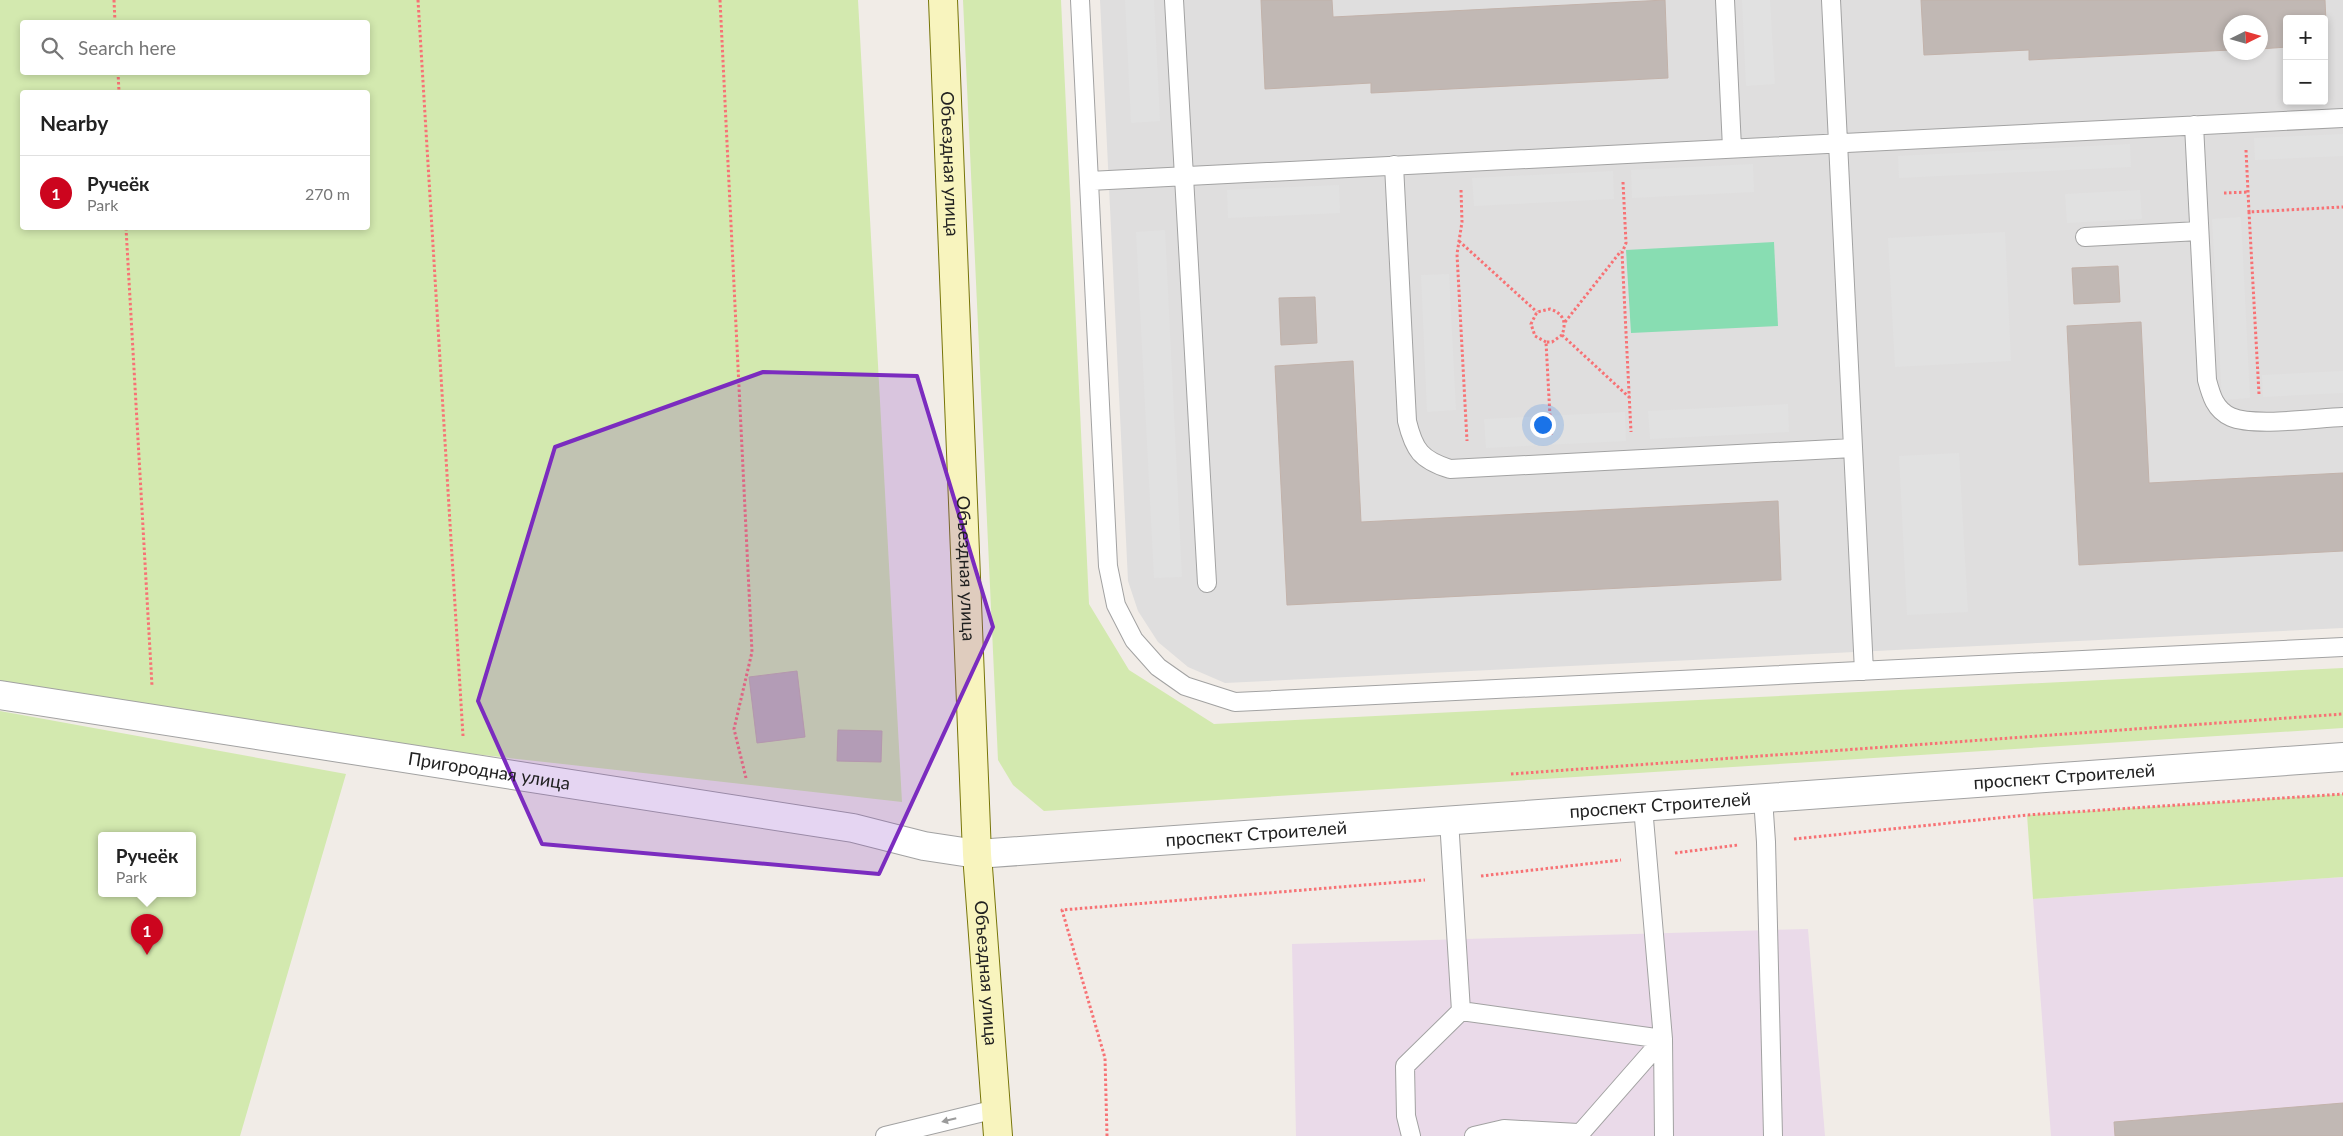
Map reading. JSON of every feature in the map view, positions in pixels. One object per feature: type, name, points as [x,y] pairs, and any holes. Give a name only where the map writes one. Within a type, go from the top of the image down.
[{"type":"main road","name":"Объездная улица","points":[[943,0],[976,854],[998,1136]]},
{"type":"street","name":"Пригородная улица","points":[[0,695],[853,828],[924,846],[976,854]]},
{"type":"street","name":"проспект Строителей","points":[[976,854],[2343,757]]},
{"type":"lane","points":[[1080,0],[1108,566],[1116,605],[1134,640],[1158,667],[1185,686],[1235,702],[2343,647]]},
{"type":"lane","points":[[1174,0],[1207,583]]},
{"type":"lane","points":[[1725,0],[1732,148]]},
{"type":"lane","points":[[1831,0],[1864,671]]},
{"type":"lane","points":[[1089,181],[2343,118]]},
{"type":"lane","points":[[2194,126],[2207,380],[2211,397],[2220,409],[2230,417],[2250,421],[2343,417]]},
{"type":"lane","points":[[1394,165],[1407,420],[1412,441],[1422,456],[1433,464],[1450,468],[1468,468],[1853,448]]},
{"type":"lane","points":[[2085,237],[2199,231]]},
{"type":"lane","points":[[1763,798],[1766,842],[1773,1136]]},
{"type":"lane","points":[[1643,807],[1663,1039],[1664,1136]]},
{"type":"lane","points":[[1411,1136],[1406,1116],[1405,1066],[1461,1011],[1449,820]]},
{"type":"lane","points":[[1461,1011],[1663,1039]]},
{"type":"lane","points":[[1474,1136],[1504,1129],[1578,1135],[1663,1039]]},
{"type":"lane","points":[[885,1136],[996,1109]]},
{"type":"path","points":[[114,0],[115,20]]},
{"type":"path","points":[[418,0],[465,767]]},
{"type":"path","points":[[720,0],[752,652],[734,729],[754,812]]},
{"type":"path","points":[[118,75],[119,90]]},
{"type":"path","points":[[2245,123],[2260,421]]},
{"type":"path","points":[[1565,322],[1562,316],[1550,308],[1537,312],[1533,318],[1532,331],[1540,341],[1546,342],[1552,342],[1562,336],[1565,322],[1626,243],[1622,154]]},
{"type":"path","points":[[1460,162],[1462,215],[1457,254],[1468,468]]},
{"type":"path","points":[[2249,212],[2343,207]]},
{"type":"path","points":[[126,230],[153,718]]},
{"type":"path","points":[[1458,241],[1537,312]]},
{"type":"path","points":[[1623,248],[1632,459]]},
{"type":"path","points":[[1562,336],[1629,397]]},
{"type":"path","points":[[1546,342],[1553,463]]},
{"type":"path","points":[[1511,774],[2343,714]]},
{"type":"path","points":[[1107,1136],[1106,1058],[1062,910],[1452,878],[1766,842],[2027,816],[2343,794]]},
{"type":"highlighted area","points":[[763,372],[917,376],[993,627],[879,874],[542,844],[478,701],[555,447]]},
{"type":"shaded area","points":[[1100,0],[2343,0],[2343,628],[1225,683],[1188,667],[1158,642],[1138,611],[1128,581]]},
{"type":"shaded area","points":[[1125,0],[1154,0],[1160,121],[1131,123]]},
{"type":"shaded area","points":[[1742,0],[1770,0],[1775,84],[1746,86]]},
{"type":"shaded area","points":[[2343,134],[2343,156],[2255,160],[2254,138]]},
{"type":"shaded area","points":[[2130,144],[2131,167],[1899,178],[1898,156]]},
{"type":"shaded area","points":[[1753,164],[1754,192],[1632,198],[1631,170]]},
{"type":"shaded area","points":[[1613,171],[1614,199],[1474,206],[1472,178]]},
{"type":"shaded area","points":[[1339,185],[1340,213],[1228,218],[1227,190]]},
{"type":"shaded area","points":[[2140,190],[2142,219],[2067,223],[2065,194]]},
{"type":"shaded area","points":[[2241,217],[2250,398],[2222,400],[2212,219]]},
{"type":"shaded area","points":[[1165,230],[1182,577],[1154,578],[1136,232]]},
{"type":"shaded area","points":[[2005,232],[2011,361],[1895,367],[1888,238]]},
{"type":"shaded area","points":[[1449,274],[1456,410],[1427,412],[1421,275]]},
{"type":"shaded area","points":[[2343,371],[2343,393],[2263,397],[2262,375]]},
{"type":"shaded area","points":[[1788,404],[1789,432],[1650,439],[1648,411]]},
{"type":"shaded area","points":[[1625,412],[1626,441],[1486,448],[1484,419]]},
{"type":"shaded area","points":[[1959,453],[1968,612],[1907,615],[1899,456]]},
{"type":"shaded area","points":[[2343,877],[2343,1136],[2051,1136],[2033,899]]},
{"type":"shaded area","points":[[1808,929],[1825,1136],[1296,1136],[1292,944]]},
{"type":"green space","points":[[0,0],[858,0],[902,802],[375,743],[0,681]]},
{"type":"green space","points":[[963,0],[1061,0],[1089,604],[1129,670],[1214,724],[2343,668],[2343,728],[1044,811],[1013,785],[998,760]]},
{"type":"green space","points":[[1774,242],[1778,326],[1631,333],[1626,250]]},
{"type":"green space","points":[[0,711],[346,774],[240,1136],[0,1136]]},
{"type":"green space","points":[[2343,794],[2343,877],[2033,899],[2027,815]]},
{"type":"building","points":[[1261,0],[1332,0],[1333,17],[1665,0],[1668,78],[1371,93],[1371,83],[1265,89]]},
{"type":"building","points":[[1921,0],[2325,0],[2326,15],[2283,15],[2283,47],[2268,48],[2268,15],[2223,15],[2223,50],[2029,60],[2029,50],[1924,55]]},
{"type":"building","points":[[2118,266],[2120,302],[2074,304],[2072,268]]},
{"type":"building","points":[[1315,297],[1317,343],[1281,345],[1279,298]]},
{"type":"building","points":[[2141,322],[2149,483],[2343,473],[2343,551],[2079,565],[2067,326]]},
{"type":"building","points":[[1353,361],[1361,522],[1778,501],[1781,580],[1287,605],[1275,366]]},
{"type":"building","points":[[797,671],[805,737],[757,743],[749,677]]},
{"type":"building","points":[[838,730],[882,731],[881,762],[837,761]]},
{"type":"building","points":[[2343,1103],[2343,1136],[2115,1136],[2114,1122]]},
{"type":"place","name":"Ручеёк","points":[[147,955]]}]
